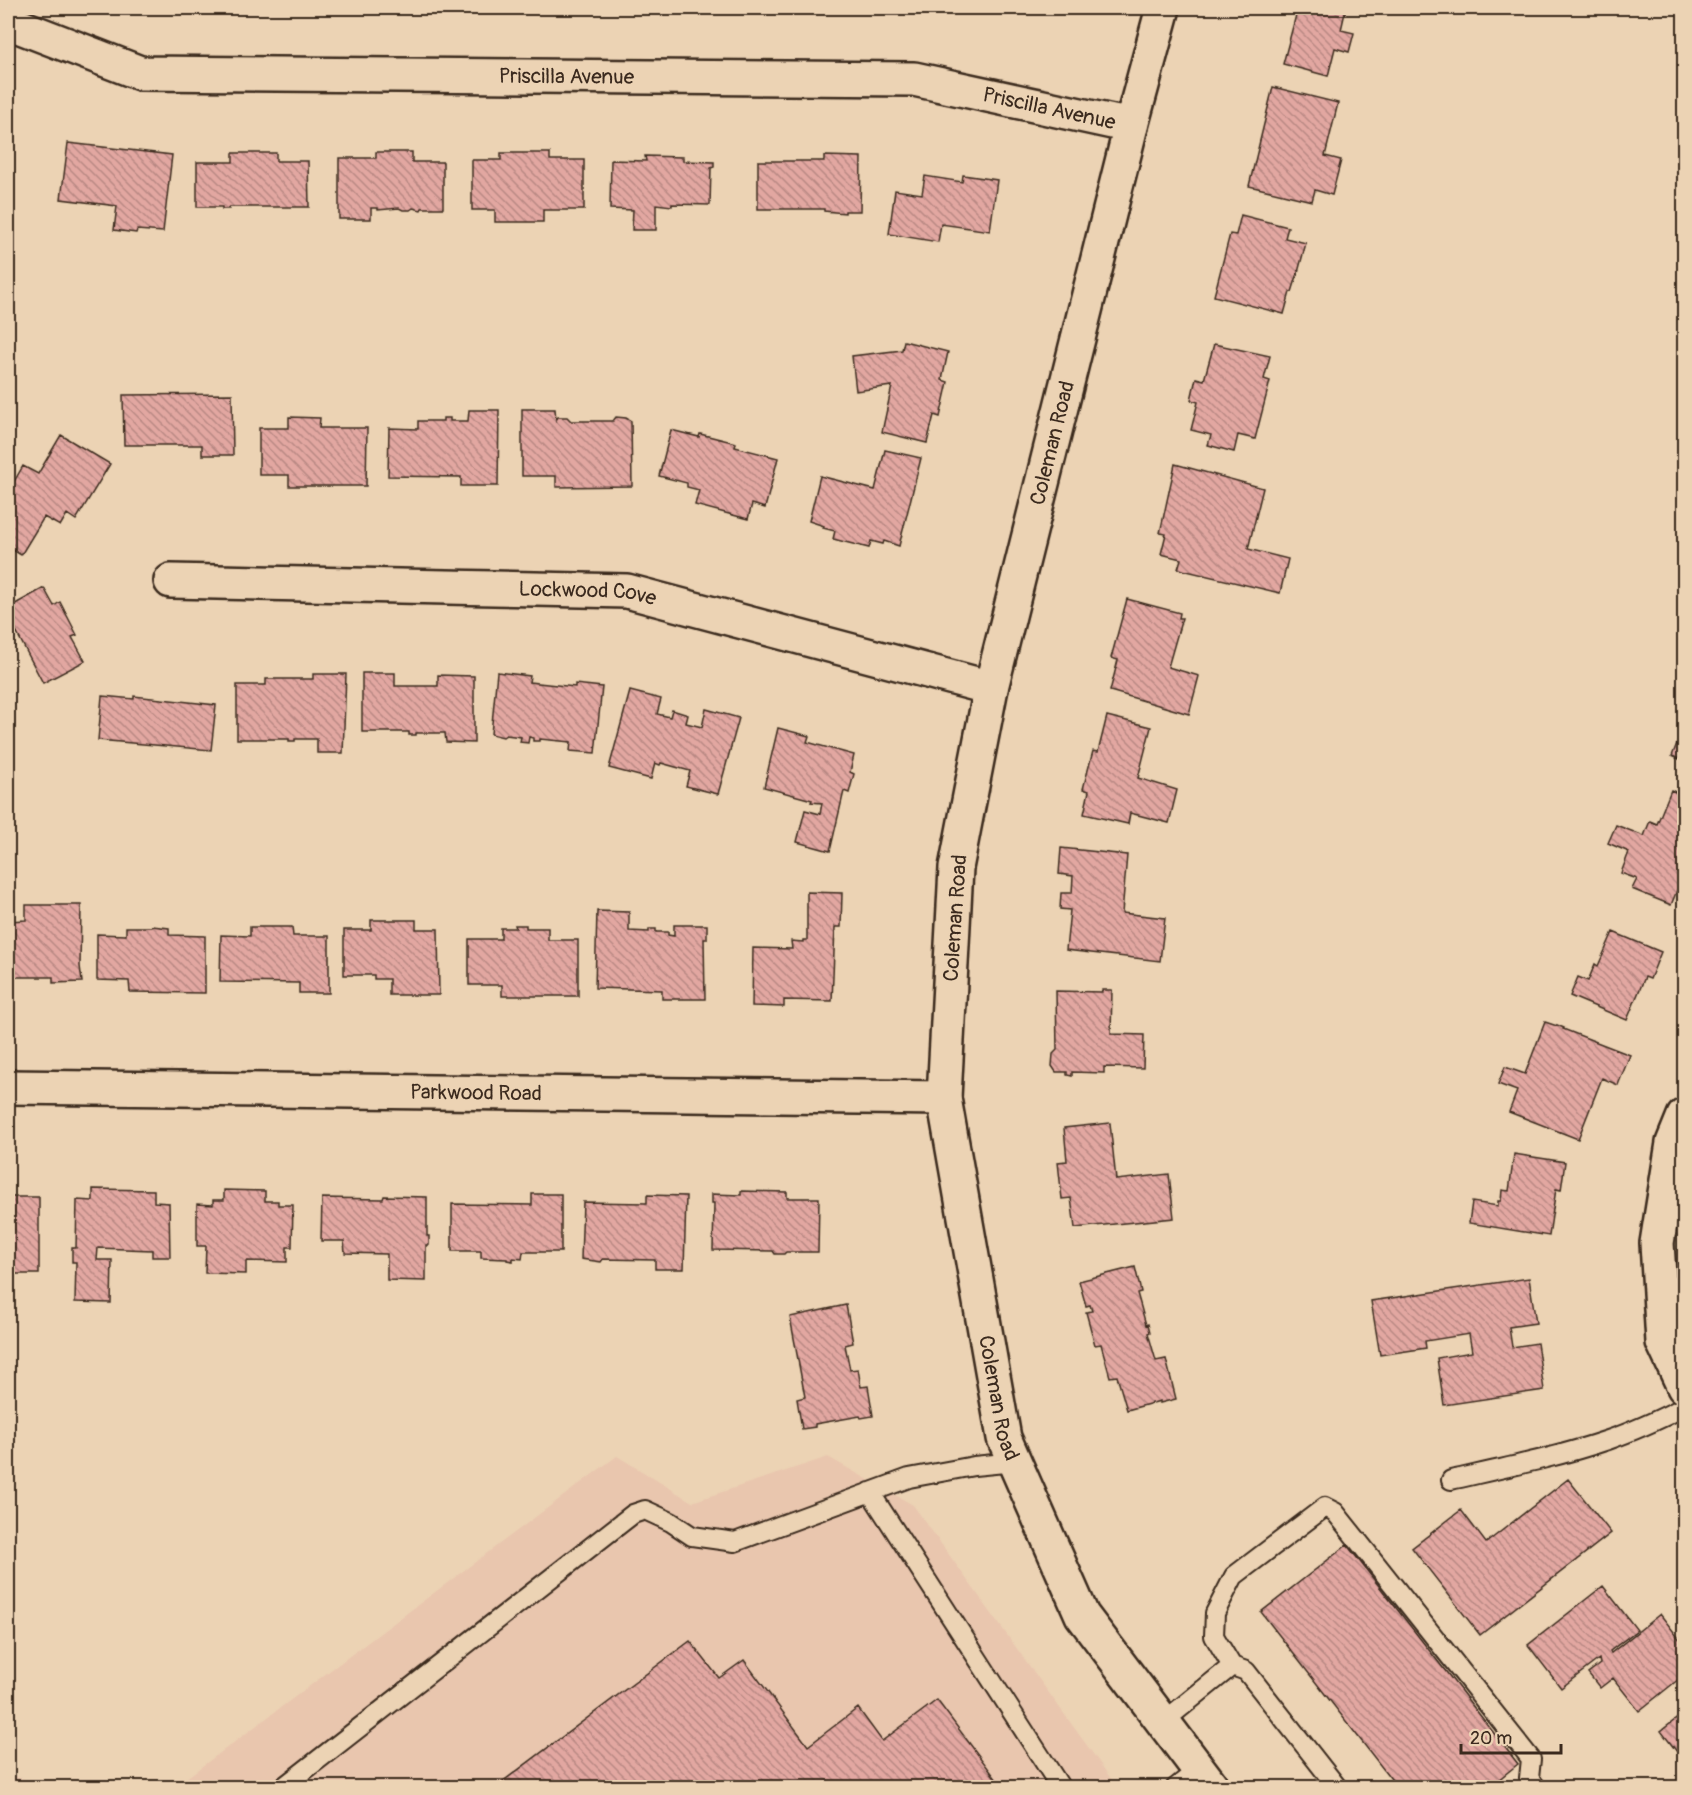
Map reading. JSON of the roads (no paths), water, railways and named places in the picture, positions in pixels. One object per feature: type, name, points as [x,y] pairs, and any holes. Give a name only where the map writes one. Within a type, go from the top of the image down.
[{"type":"street","name":"Coleman Road","points":[[1163,8],[1131,126],[991,688],[956,868],[944,1098],[1004,1438],[1082,1615],[1164,1722],[1196,1781]]},
{"type":"street","name":"Priscilla Avenue","points":[[8,22],[140,73],[914,79],[1131,126]]},
{"type":"street","name":"Lockwood Cove","points":[[171,581],[627,591],[991,688]]},
{"type":"street","name":"Parkwood Road","points":[[8,1087],[944,1098]]},
{"type":"street","points":[[1684,1116],[1672,1143],[1657,1243],[1663,1342],[1684,1387]]},
{"type":"lane","points":[[1451,1480],[1529,1462],[1608,1440],[1684,1407]]},
{"type":"lane","points":[[282,1788],[633,1514],[645,1510],[671,1522],[692,1536],[735,1542],[909,1478],[974,1466],[1015,1462]]},
{"type":"lane","points":[[870,1492],[1061,1788]]},
{"type":"lane","points":[[1330,1785],[1246,1671],[1232,1666],[1214,1636],[1215,1612],[1234,1576],[1325,1507],[1335,1512],[1531,1759],[1529,1778],[1537,1788]]},
{"type":"lane","points":[[1164,1722],[1232,1666]]}]
